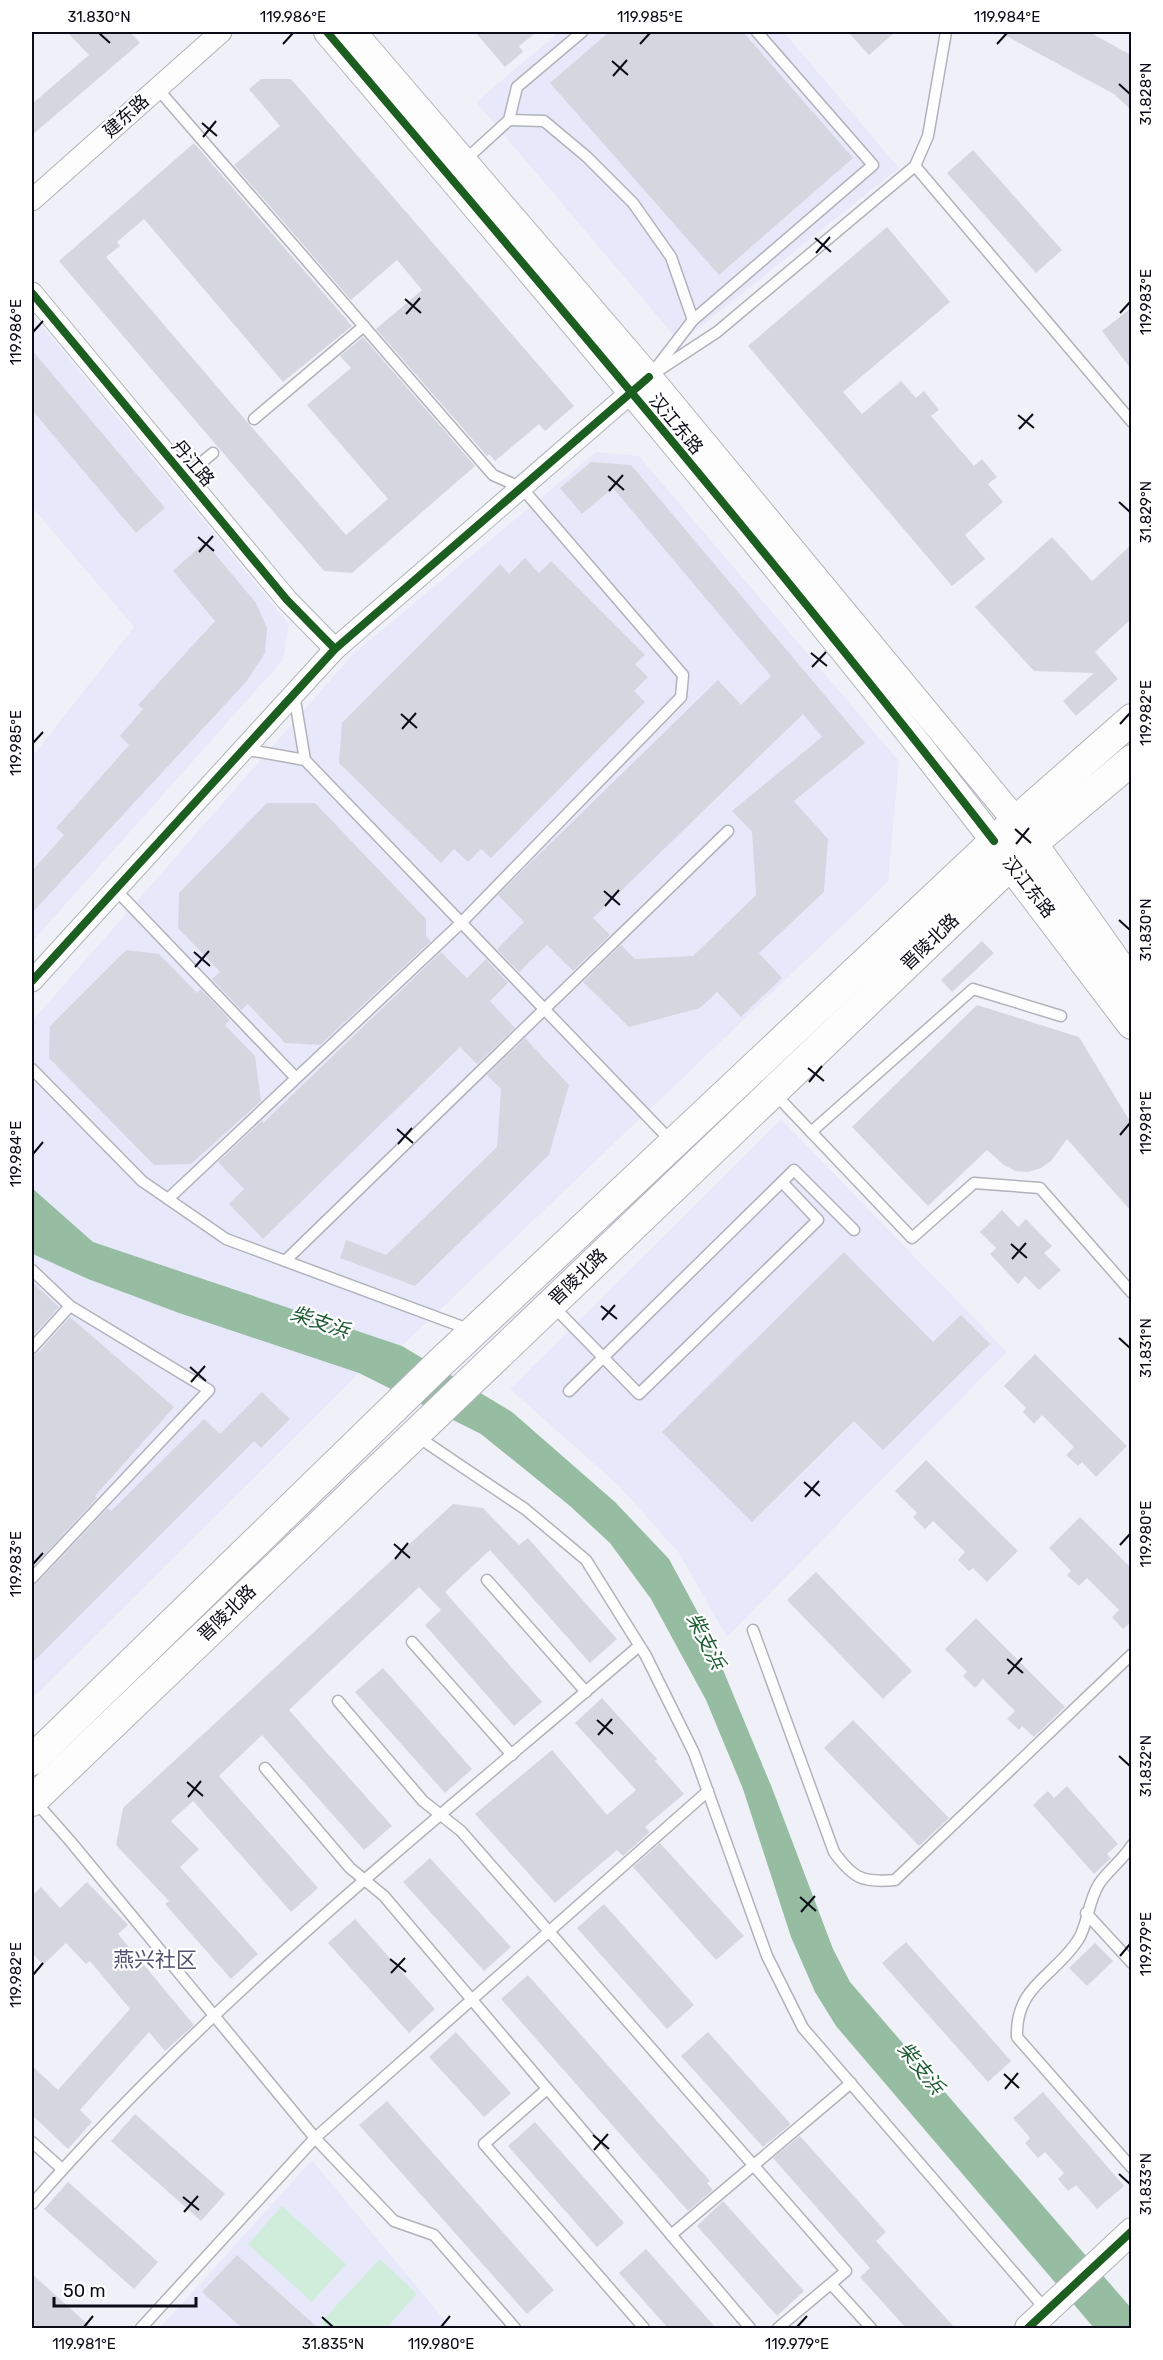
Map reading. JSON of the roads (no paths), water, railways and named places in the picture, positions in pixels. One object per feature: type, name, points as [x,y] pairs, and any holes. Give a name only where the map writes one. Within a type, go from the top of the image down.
[{"type":"main road","name":"晋陵北路","points":[[32,1799],[772,1092],[1131,719]]},
{"type":"main road","name":"晋陵北路","points":[[1024,832],[1131,760]]},
{"type":"main road","name":"汉江东路","points":[[1024,832],[1131,985]]},
{"type":"main road","name":"晋陵北路","points":[[32,1760],[438,1365],[673,1144],[1003,853]]},
{"type":"main road","name":"汉江东路","points":[[1003,853],[1131,1024]]},
{"type":"street","name":"建东路","points":[[32,200],[220,32]]},
{"type":"street","name":"汉江东路","points":[[327,32],[640,385],[1024,832]]},
{"type":"street","name":"汉江东路","points":[[353,32],[464,161],[1003,853]]},
{"type":"street","name":"丹江路","points":[[32,293],[287,600],[336,649]]},
{"type":"street","points":[[32,981],[336,649],[640,385]]},
{"type":"street","points":[[1028,2328],[1131,2231]]},
{"type":"lane","points":[[464,161],[509,120],[517,87],[582,32]]},
{"type":"lane","points":[[640,385],[693,320],[873,165],[757,32]]},
{"type":"lane","points":[[640,385],[717,332],[915,166],[928,136],[946,32]]},
{"type":"lane","points":[[157,88],[493,475],[522,488],[683,675],[681,697],[461,923],[168,1199]]},
{"type":"lane","points":[[509,120],[544,121],[633,203],[672,257],[693,320]]},
{"type":"lane","points":[[915,166],[1131,422]]},
{"type":"lane","points":[[254,419],[364,326]]},
{"type":"lane","points":[[184,477],[213,453]]},
{"type":"lane","points":[[294,694],[305,760],[673,1144]]},
{"type":"lane","points":[[243,750],[305,760]]},
{"type":"lane","points":[[285,1261],[728,831]]},
{"type":"lane","points":[[115,889],[296,1078]]},
{"type":"lane","points":[[811,1132],[973,989],[1061,1016]]},
{"type":"lane","points":[[32,1069],[142,1181],[226,1239],[474,1332]]},
{"type":"lane","points":[[772,1092],[912,1238],[974,1183],[1040,1188],[1131,1293]]},
{"type":"lane","points":[[568,1391],[794,1170],[854,1230]]},
{"type":"lane","points":[[550,1303],[639,1394],[818,1220],[782,1182]]},
{"type":"lane","points":[[32,1270],[70,1306],[209,1390],[32,1578]]},
{"type":"lane","points":[[32,1348],[70,1306]]},
{"type":"lane","points":[[424,1424],[586,1560],[639,1646],[694,1753],[766,1956],[803,2028],[1052,2307]]},
{"type":"lane","points":[[487,1580],[586,1692]]},
{"type":"lane","points":[[753,1629],[834,1852],[849,1872],[872,1882],[895,1880],[1131,1654]]},
{"type":"lane","points":[[412,1642],[512,1755]]},
{"type":"lane","points":[[32,2204],[62,2169],[214,2014],[639,1646]]},
{"type":"lane","points":[[338,1701],[423,1801],[461,1830],[846,2271],[778,2328]]},
{"type":"lane","points":[[265,1768],[350,1868],[384,1896],[750,2328]]},
{"type":"lane","points":[[141,2328],[315,2138],[708,1791]]},
{"type":"lane","points":[[32,1799],[214,2014],[315,2138],[394,2220],[434,2235],[515,2328]]},
{"type":"lane","points":[[1131,1845],[1099,1884],[1086,1913],[1079,1939],[1026,1997],[1017,2018],[1017,2037],[1131,2168]]},
{"type":"lane","points":[[1086,1913],[1131,1963]]},
{"type":"lane","points":[[671,2235],[851,2083]]},
{"type":"lane","points":[[547,2089],[484,2144],[644,2328]]},
{"type":"lane","points":[[32,2142],[62,2169]]},
{"type":"lane","points":[[831,2284],[871,2328]]},
{"type":"water","name":"柴支浜","points":[[32,1188],[93,1242],[402,1346],[512,1412],[615,1502],[669,1559],[704,1624],[772,1788],[833,1949],[850,1982],[1131,2308],[1131,2328],[1094,2328],[836,2026],[815,1992],[791,1937],[743,1789],[706,1700],[651,1599],[610,1543],[570,1506],[481,1434],[359,1373],[179,1313],[88,1279],[35,1255],[32,1251]]},
{"type":"district","name":"燕兴社区","points":[[155,1960]]}]
